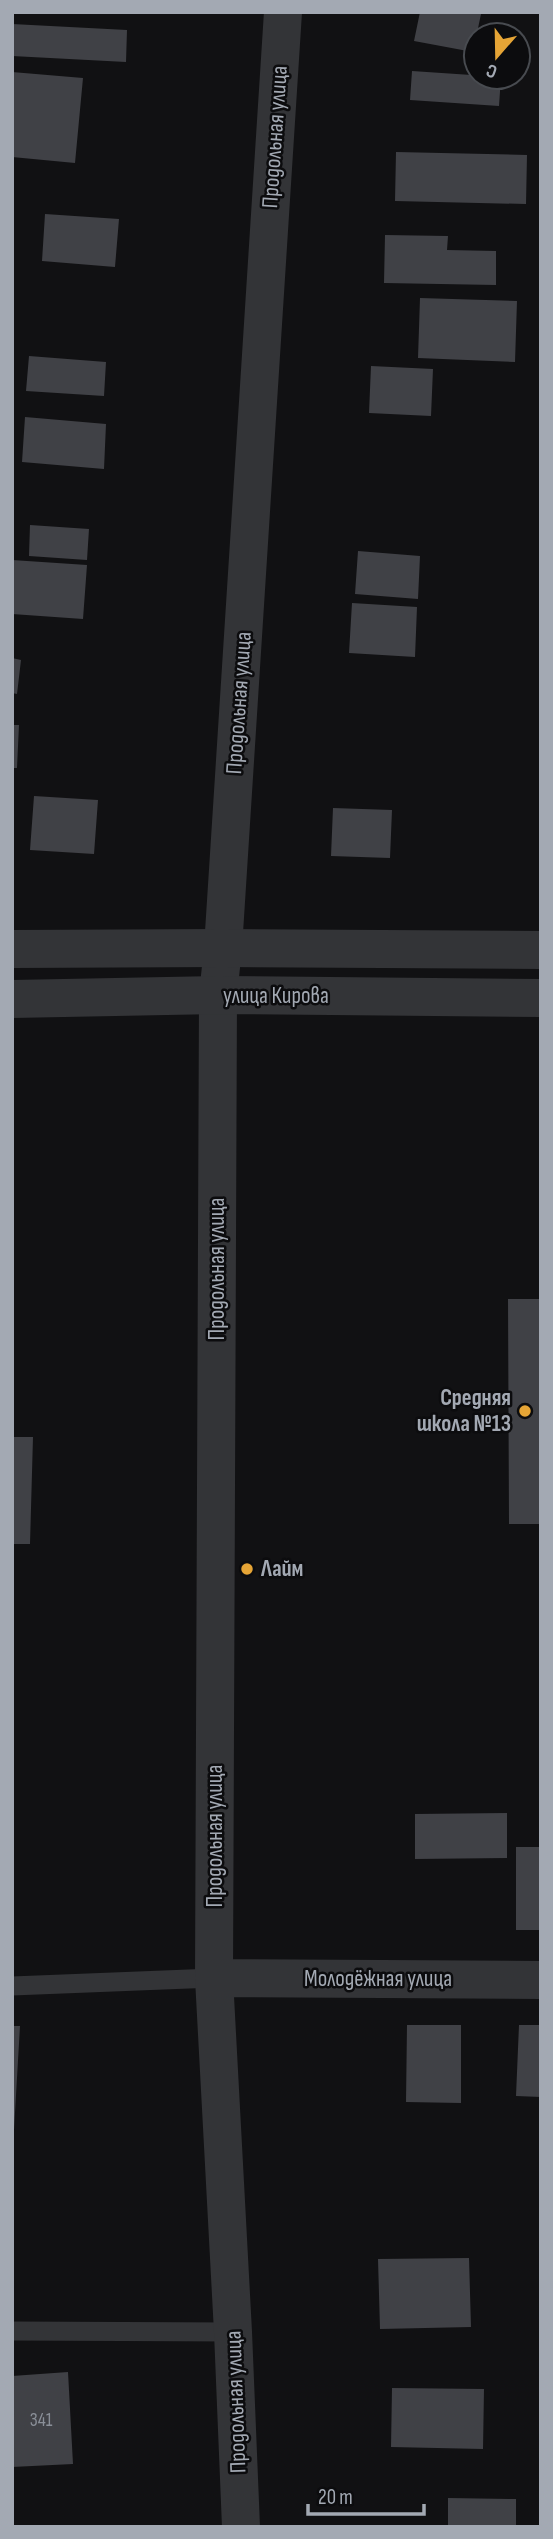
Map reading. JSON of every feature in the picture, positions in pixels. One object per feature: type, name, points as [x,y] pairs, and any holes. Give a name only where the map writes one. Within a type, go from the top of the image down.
[{"type":"street","name":"Продольная улица","points":[[241,2527],[214,1978],[218,995],[283,12]]},
{"type":"street","name":"улица Кирова","points":[[12,950],[541,950]]},
{"type":"street","name":"улица Кирова","points":[[12,999],[218,995],[541,998]]},
{"type":"street","name":"Молодёжная улица","points":[[214,1978],[541,1980]]},
{"type":"lane","points":[[12,1986],[214,1978]]},
{"type":"lane","points":[[12,2331],[233,2332]]},
{"type":"building","points":[[420,12],[481,14],[480,21],[462,21],[462,50],[414,41]]},
{"type":"building","points":[[12,24],[127,30],[126,62],[12,56]]},
{"type":"building","points":[[412,71],[462,74],[462,91],[500,91],[499,106],[410,100]]},
{"type":"building","points":[[12,72],[83,78],[75,163],[12,157]]},
{"type":"building","points":[[396,152],[527,155],[526,204],[395,201]]},
{"type":"building","points":[[45,214],[119,219],[115,267],[42,261]]},
{"type":"building","points":[[385,235],[448,236],[447,250],[496,251],[496,285],[384,283]]},
{"type":"building","points":[[420,298],[517,301],[515,362],[418,358]]},
{"type":"building","points":[[29,356],[106,362],[104,396],[26,391]]},
{"type":"building","points":[[371,366],[433,369],[431,416],[369,413]]},
{"type":"building","points":[[25,417],[106,424],[104,469],[22,462]]},
{"type":"building","points":[[30,525],[89,529],[87,560],[29,556]]},
{"type":"building","points":[[358,551],[420,556],[418,599],[355,594]]},
{"type":"building","points":[[12,560],[87,565],[83,619],[12,614]]},
{"type":"building","points":[[352,603],[417,607],[415,657],[349,653]]},
{"type":"building","points":[[12,658],[21,660],[17,694],[12,693]]},
{"type":"building","points":[[12,725],[19,725],[17,768],[12,768]]},
{"type":"building","points":[[34,796],[98,800],[94,854],[30,850]]},
{"type":"building","points":[[333,808],[392,810],[390,858],[331,856]]},
{"type":"building","name":"Средняя школа №13","points":[[508,1299],[541,1299],[541,1524],[509,1524]]},
{"type":"building","points":[[12,1437],[33,1437],[30,1544],[12,1544]]},
{"type":"building","points":[[507,1813],[507,1858],[415,1859],[415,1814]]},
{"type":"building","points":[[516,1847],[541,1847],[541,1930],[516,1930]]},
{"type":"building","points":[[407,2025],[461,2025],[461,2103],[406,2102]]},
{"type":"building","points":[[519,2025],[541,2025],[541,2097],[516,2096]]},
{"type":"building","points":[[12,2026],[20,2026],[14,2130],[12,2130]]},
{"type":"building","points":[[469,2258],[471,2327],[380,2329],[378,2259]]},
{"type":"building","points":[[68,2372],[73,2464],[12,2467],[12,2376]]},
{"type":"building","points":[[392,2388],[484,2389],[483,2449],[391,2447]]},
{"type":"building","points":[[448,2498],[516,2499],[516,2527],[448,2527]]},
{"type":"place","name":"Средняя школа №13","points":[[525,1411]]},
{"type":"place","name":"Лайм","points":[[247,1569]]}]
